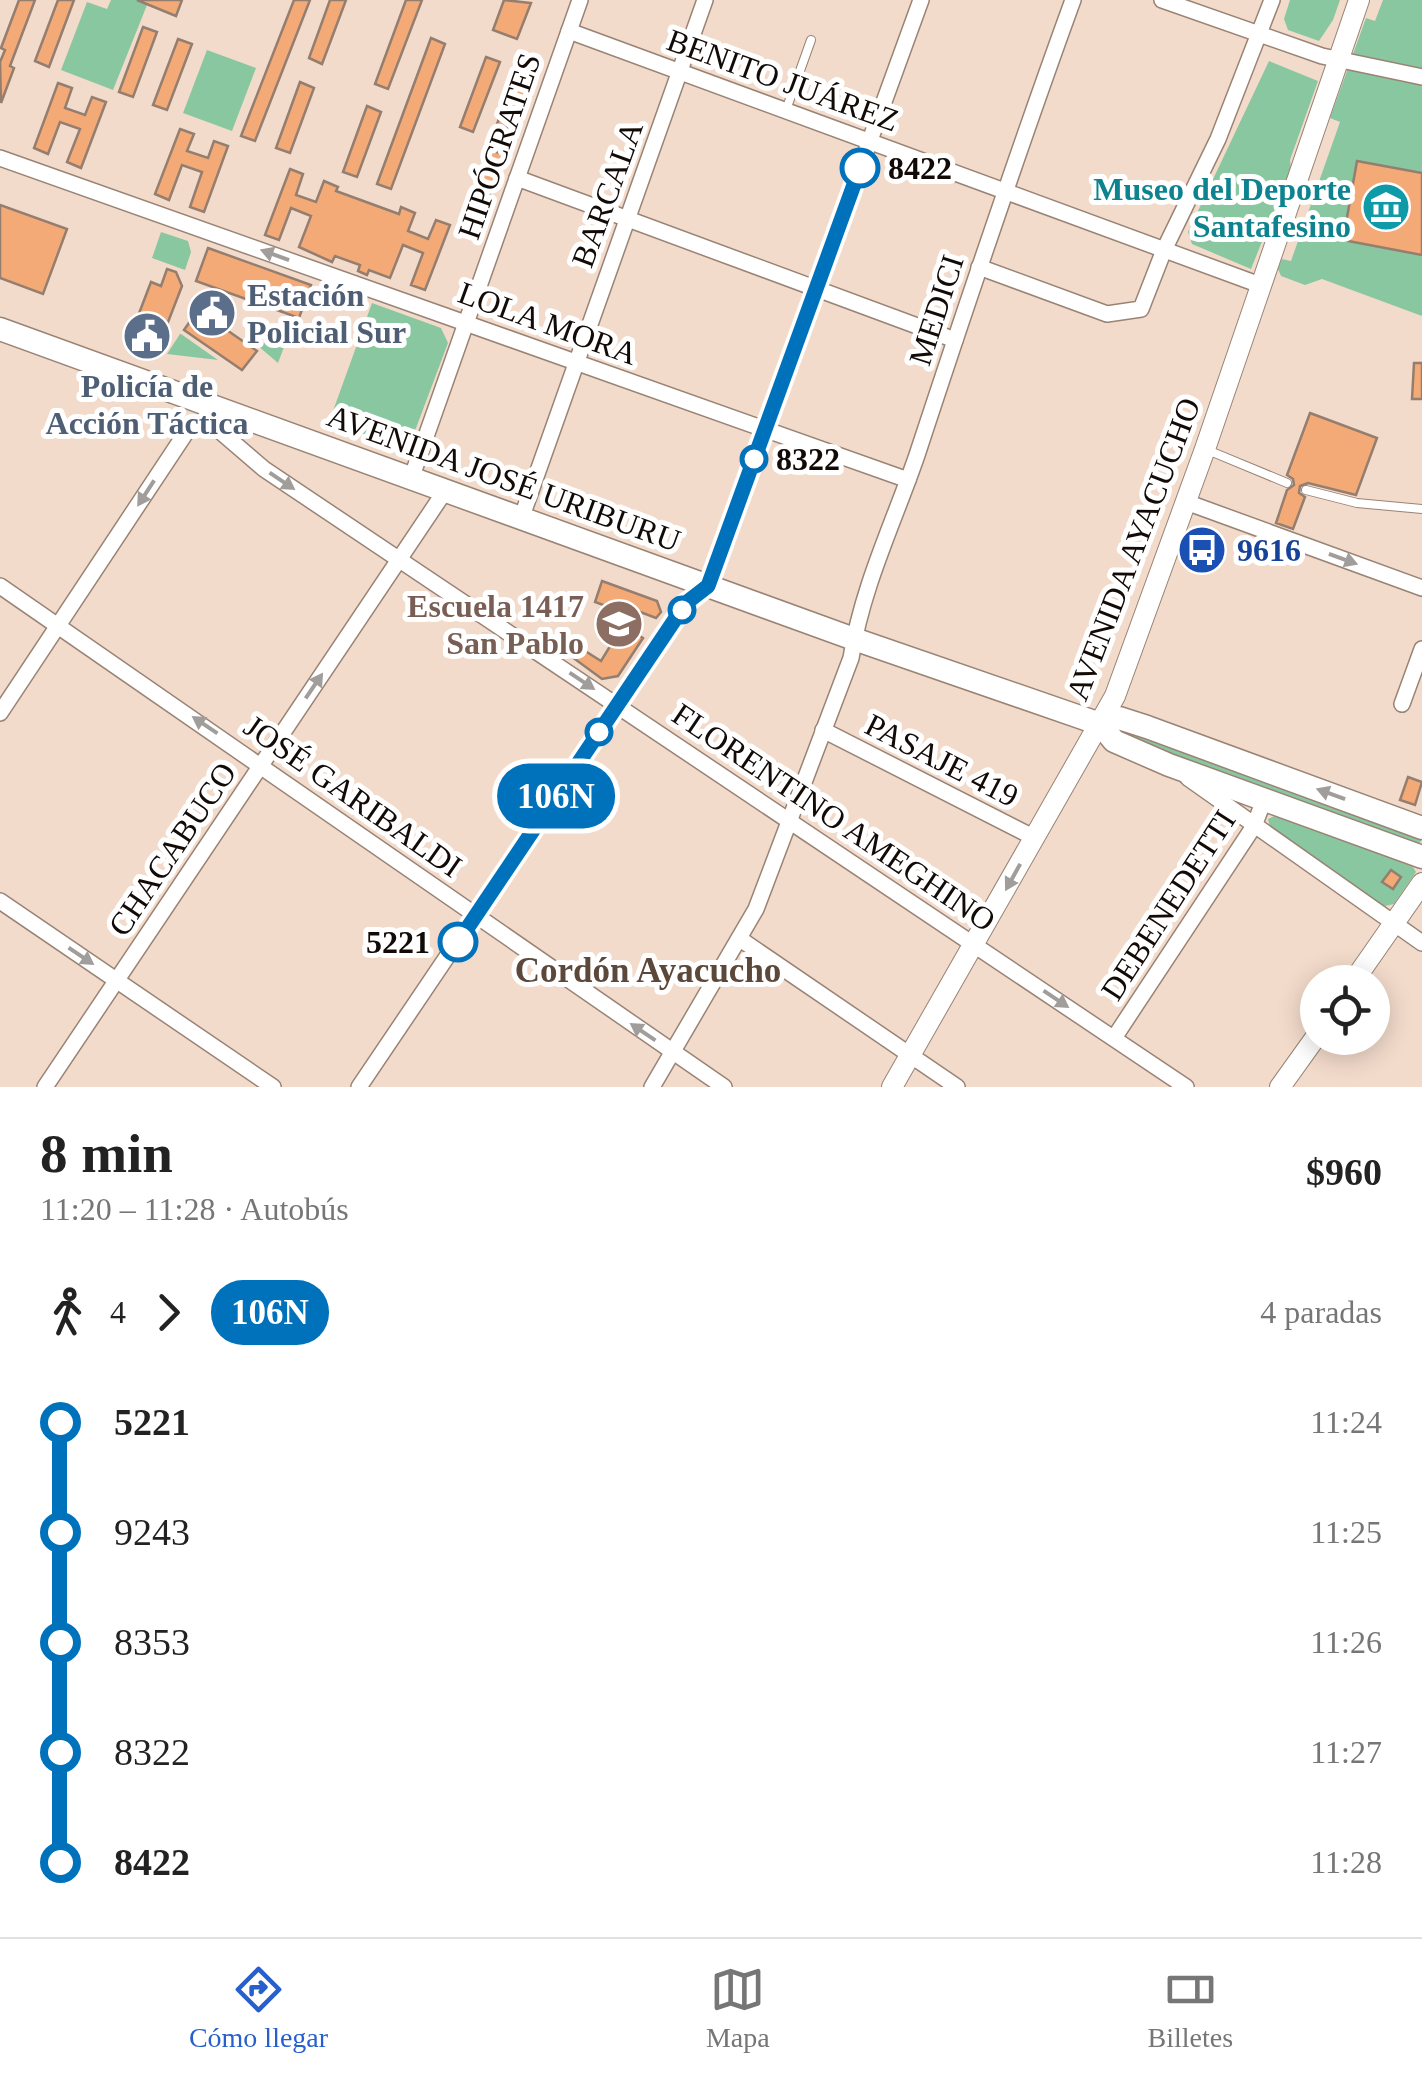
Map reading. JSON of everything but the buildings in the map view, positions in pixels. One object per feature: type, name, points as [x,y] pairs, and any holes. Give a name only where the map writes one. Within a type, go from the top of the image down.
[{"type":"main road","name":"AVENIDA AYACUCHO","points":[[892,1087],[1115,696],[1205,449],[1359,0]]},
{"type":"main road","name":"AVENIDA JOSÉ URIBURU","points":[[0,329],[209,413],[411,479],[1098,728],[1114,742],[1169,765],[1422,858]]},
{"type":"main road","name":"AVENIDA JOSÉ URIBURU","points":[[1098,728],[1119,718],[1147,726],[1422,828]]},
{"type":"main road","points":[[1365,965],[1422,883]]},
{"type":"main road","points":[[1280,1087],[1303,1055]]},
{"type":"street","name":"HIPÓCRATES","points":[[411,479],[580,0]]},
{"type":"street","name":"BARCALA","points":[[521,519],[705,0]]},
{"type":"street","points":[[359,1087],[686,603],[708,586],[921,0]]},
{"type":"street","name":"MEDICI","points":[[652,1087],[756,909],[851,658],[858,615],[1072,0]]},
{"type":"street","points":[[1162,0],[1338,60],[1422,76]]},
{"type":"street","points":[[979,267],[1107,314],[1141,310],[1164,250],[1218,139],[1272,0]]},
{"type":"street","name":"BENITO JUÁREZ","points":[[569,31],[1260,286]]},
{"type":"street","name":"LOLA MORA","points":[[0,158],[908,480]]},
{"type":"street","points":[[517,178],[954,340]]},
{"type":"street","points":[[0,713],[187,431],[209,413]]},
{"type":"street","name":"FLORENTINO AMEGHINO","points":[[209,413],[264,470],[1186,1087]]},
{"type":"street","name":"CHACABUCO","points":[[45,1087],[444,492]]},
{"type":"street","points":[[1186,502],[1422,588]]},
{"type":"street","name":"JOSÉ GARIBALDI","points":[[0,586],[724,1087]]},
{"type":"street","points":[[1402,704],[1422,649]]},
{"type":"street","name":"PASAJE 419","points":[[823,730],[1035,838]]},
{"type":"street","points":[[1169,765],[1422,943]]},
{"type":"street","name":"DEBENEDETTI","points":[[1114,1038],[1254,826],[1264,800]]},
{"type":"street","points":[[0,901],[273,1087]]},
{"type":"street","points":[[740,939],[957,1087]]},
{"type":"lane","points":[[786,110],[811,40]]},
{"type":"lane","points":[[1205,449],[1287,483]]},
{"type":"lane","points":[[1306,490],[1357,503],[1422,509]]},
{"type":"green space","points":[[111,0],[149,0],[113,90],[61,70],[87,2],[107,9]]},
{"type":"green space","points":[[1290,0],[1340,0],[1319,41],[1288,30],[1284,19]]},
{"type":"green space","points":[[1383,0],[1422,0],[1422,316],[1322,279],[1305,285],[1281,276],[1278,269],[1282,259],[1291,261],[1340,122],[1330,118],[1366,18],[1375,21]]},
{"type":"green space","points":[[207,50],[256,68],[232,131],[183,113]]},
{"type":"green space","points":[[1269,61],[1318,81],[1290,160],[1291,169],[1251,269],[1192,244],[1188,232]]},
{"type":"green space","points":[[161,232],[188,241],[191,252],[185,270],[152,258]]},
{"type":"green space","points":[[372,303],[441,328],[448,343],[410,444],[398,447],[329,422]]},
{"type":"green space","points":[[258,324],[287,339],[278,363],[251,340]]},
{"type":"green space","points":[[181,334],[218,360],[167,354]]},
{"type":"green space","points":[[1123,730],[1420,837],[1421,841],[1417,847],[1179,762],[1120,733]]},
{"type":"green space","points":[[1279,814],[1413,867],[1416,872],[1394,904],[1381,907],[1270,827],[1268,819]]},
{"type":"bus line","name":"106N","points":[[458,942],[686,603],[708,586],[860,168]]},
{"type":"place","name":"8422","points":[[860,168]]},
{"type":"place","name":"Museo del Deporte Santafesino","points":[[1386,207]]},
{"type":"place","name":"Estación Policial Sur","points":[[212,313]]},
{"type":"place","name":"Policía de Acción Táctica","points":[[147,336]]},
{"type":"place","name":"8322","points":[[754,459]]},
{"type":"place","name":"9616","points":[[1202,550]]},
{"type":"place","name":"Escuela 1417 San Pablo","points":[[619,624]]},
{"type":"place","name":"5221","points":[[458,942]]},
{"type":"district","name":"Cordón Ayacucho","points":[[648,970]]}]
